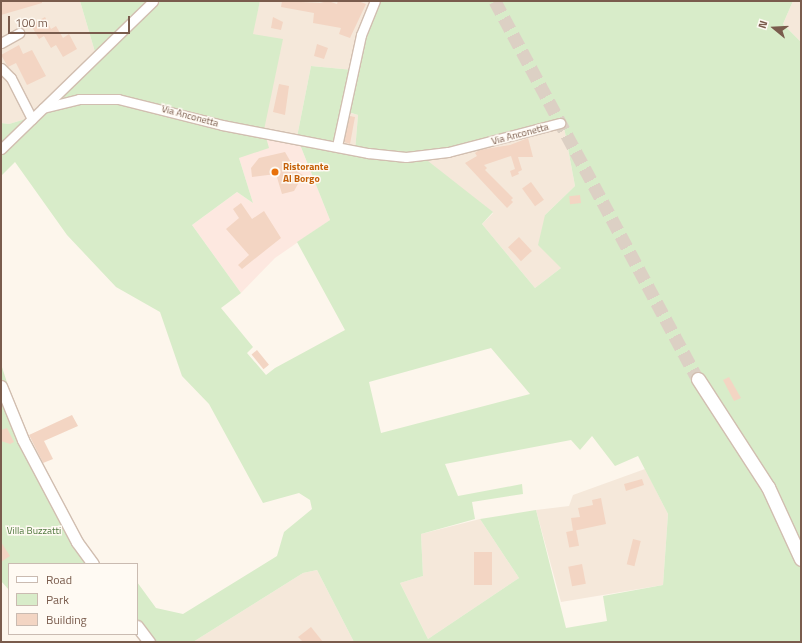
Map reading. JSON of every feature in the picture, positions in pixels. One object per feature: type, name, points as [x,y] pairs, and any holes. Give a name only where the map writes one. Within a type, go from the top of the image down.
[{"type":"main road","points":[[698,378],[768,487],[801,559]]},
{"type":"street","points":[[1,149],[153,1]]},
{"type":"street","points":[[338,146],[361,35],[374,1]]},
{"type":"street","points":[[1,43],[19,33]]},
{"type":"street","points":[[1,68],[11,78],[32,119]]},
{"type":"street","name":"Via Anconetta","points":[[43,108],[79,99],[118,99],[222,125],[338,146],[378,155],[427,156],[560,123]]},
{"type":"street","points":[[1,386],[23,440],[77,542],[92,563]]},
{"type":"street","points":[[138,627],[149,642]]},
{"type":"shaded area","points":[[1,1],[80,1],[95,52],[29,118],[9,124],[1,123]]},
{"type":"shaded area","points":[[260,1],[372,1],[353,70],[311,66],[297,137],[264,130],[252,34]]},
{"type":"shaded area","points":[[793,1],[801,1],[801,42],[783,24]]},
{"type":"shaded area","points":[[344,111],[358,115],[355,151],[337,147]]},
{"type":"shaded area","points":[[564,127],[575,186],[545,215],[561,268],[535,288],[482,224],[493,213],[427,161]]},
{"type":"shaded area","points":[[264,130],[297,137],[330,220],[275,258],[241,293],[192,225],[237,192],[253,203],[239,158]]},
{"type":"shaded area","points":[[645,469],[668,514],[663,585],[561,602],[536,510],[569,506],[573,495]]},
{"type":"shaded area","points":[[480,519],[519,578],[428,639],[400,583],[423,576],[421,534]]},
{"type":"shaded area","points":[[317,570],[354,642],[193,642],[303,573]]},
{"type":"green space","points":[[80,1],[260,1],[253,34],[283,39],[264,130],[269,148],[239,158],[253,203],[237,192],[192,225],[241,293],[221,308],[253,347],[247,353],[266,375],[275,368],[345,330],[297,242],[330,220],[297,137],[311,66],[353,70],[372,1],[793,1],[783,24],[801,42],[801,642],[354,642],[317,570],[303,573],[193,642],[145,642],[138,633],[138,583],[156,608],[183,614],[277,556],[284,532],[312,509],[310,500],[299,493],[263,503],[209,404],[182,376],[160,312],[116,287],[67,235],[15,162],[1,176],[1,123],[9,124],[29,118],[95,52]],"holes":[[[345,111],[358,115],[355,151],[337,146]],[[564,127],[575,186],[545,215],[538,245],[561,268],[535,288],[482,224],[493,212],[428,161]],[[491,348],[530,394],[381,433],[369,382]],[[592,436],[615,466],[638,456],[668,514],[663,585],[603,596],[607,621],[566,628],[536,510],[480,519],[519,578],[428,639],[400,583],[423,576],[421,534],[475,519],[472,502],[523,494],[522,484],[458,496],[445,464],[571,440],[580,450]]]},
{"type":"green space","points":[[1,364],[13,401],[4,400],[1,395]]},
{"type":"green space","name":"Villa Buzzatti","points":[[4,400],[89,563],[8,563],[8,589],[1,581],[1,402]]},
{"type":"building","points":[[1,1],[42,1],[42,3],[1,15]]},
{"type":"building","points":[[282,1],[320,3],[328,1],[337,4],[338,1],[358,1],[366,4],[350,38],[339,34],[341,28],[313,23],[314,13],[281,7]]},
{"type":"building","points":[[45,17],[51,29],[56,26],[63,38],[69,34],[77,49],[63,57],[56,45],[51,48],[44,36],[39,39],[31,25]]},
{"type":"building","points":[[273,17],[283,22],[281,30],[271,28]]},
{"type":"building","points":[[317,44],[328,48],[324,59],[314,56]]},
{"type":"building","points":[[19,45],[23,54],[32,50],[46,76],[27,85],[16,63],[8,67],[1,55]]},
{"type":"building","points":[[279,84],[289,86],[285,115],[273,112]]},
{"type":"building","points":[[350,116],[355,117],[350,144],[344,142]]},
{"type":"building","points":[[528,138],[533,157],[518,157],[522,170],[518,172],[519,174],[512,177],[510,171],[515,169],[511,156],[484,165],[487,168],[485,170],[513,198],[511,200],[513,202],[507,208],[465,163],[477,156],[475,153],[479,150],[510,145]]},
{"type":"building","name":"Ristorante Al Borgo","points":[[285,152],[296,171],[303,175],[294,191],[282,194],[276,174],[252,177],[251,168],[259,158]]},
{"type":"building","points":[[531,182],[544,200],[535,206],[522,188]]},
{"type":"building","points":[[580,195],[581,203],[570,204],[569,196]]},
{"type":"building","points":[[241,203],[252,219],[264,211],[281,238],[242,269],[238,265],[249,255],[226,229],[239,218],[233,209]]},
{"type":"building","points":[[519,237],[532,251],[521,261],[508,247]]},
{"type":"building","points":[[257,350],[269,365],[264,369],[252,354]]},
{"type":"building","points":[[729,377],[741,398],[734,401],[723,380]]},
{"type":"building","points":[[72,415],[78,426],[44,441],[53,459],[43,463],[29,435]]},
{"type":"building","points":[[7,428],[14,442],[10,444],[1,441],[1,430]]},
{"type":"building","points":[[642,479],[644,485],[626,491],[624,484]]},
{"type":"building","points":[[601,498],[606,524],[573,531],[571,518],[580,517],[578,508],[593,505],[592,500]]},
{"type":"building","points":[[576,530],[579,546],[569,548],[566,532]]},
{"type":"building","points":[[633,539],[641,541],[634,566],[627,564]]},
{"type":"building","points":[[1,542],[10,556],[1,562]]},
{"type":"building","points":[[474,552],[492,552],[492,585],[474,585]]},
{"type":"building","points":[[582,564],[586,584],[572,586],[568,567]]},
{"type":"building","points":[[311,627],[323,642],[303,642],[298,637]]},
{"type":"tunnel","points":[[495,1],[698,379]]},
{"type":"place","name":"Ristorante Al Borgo","points":[[275,172]]}]
